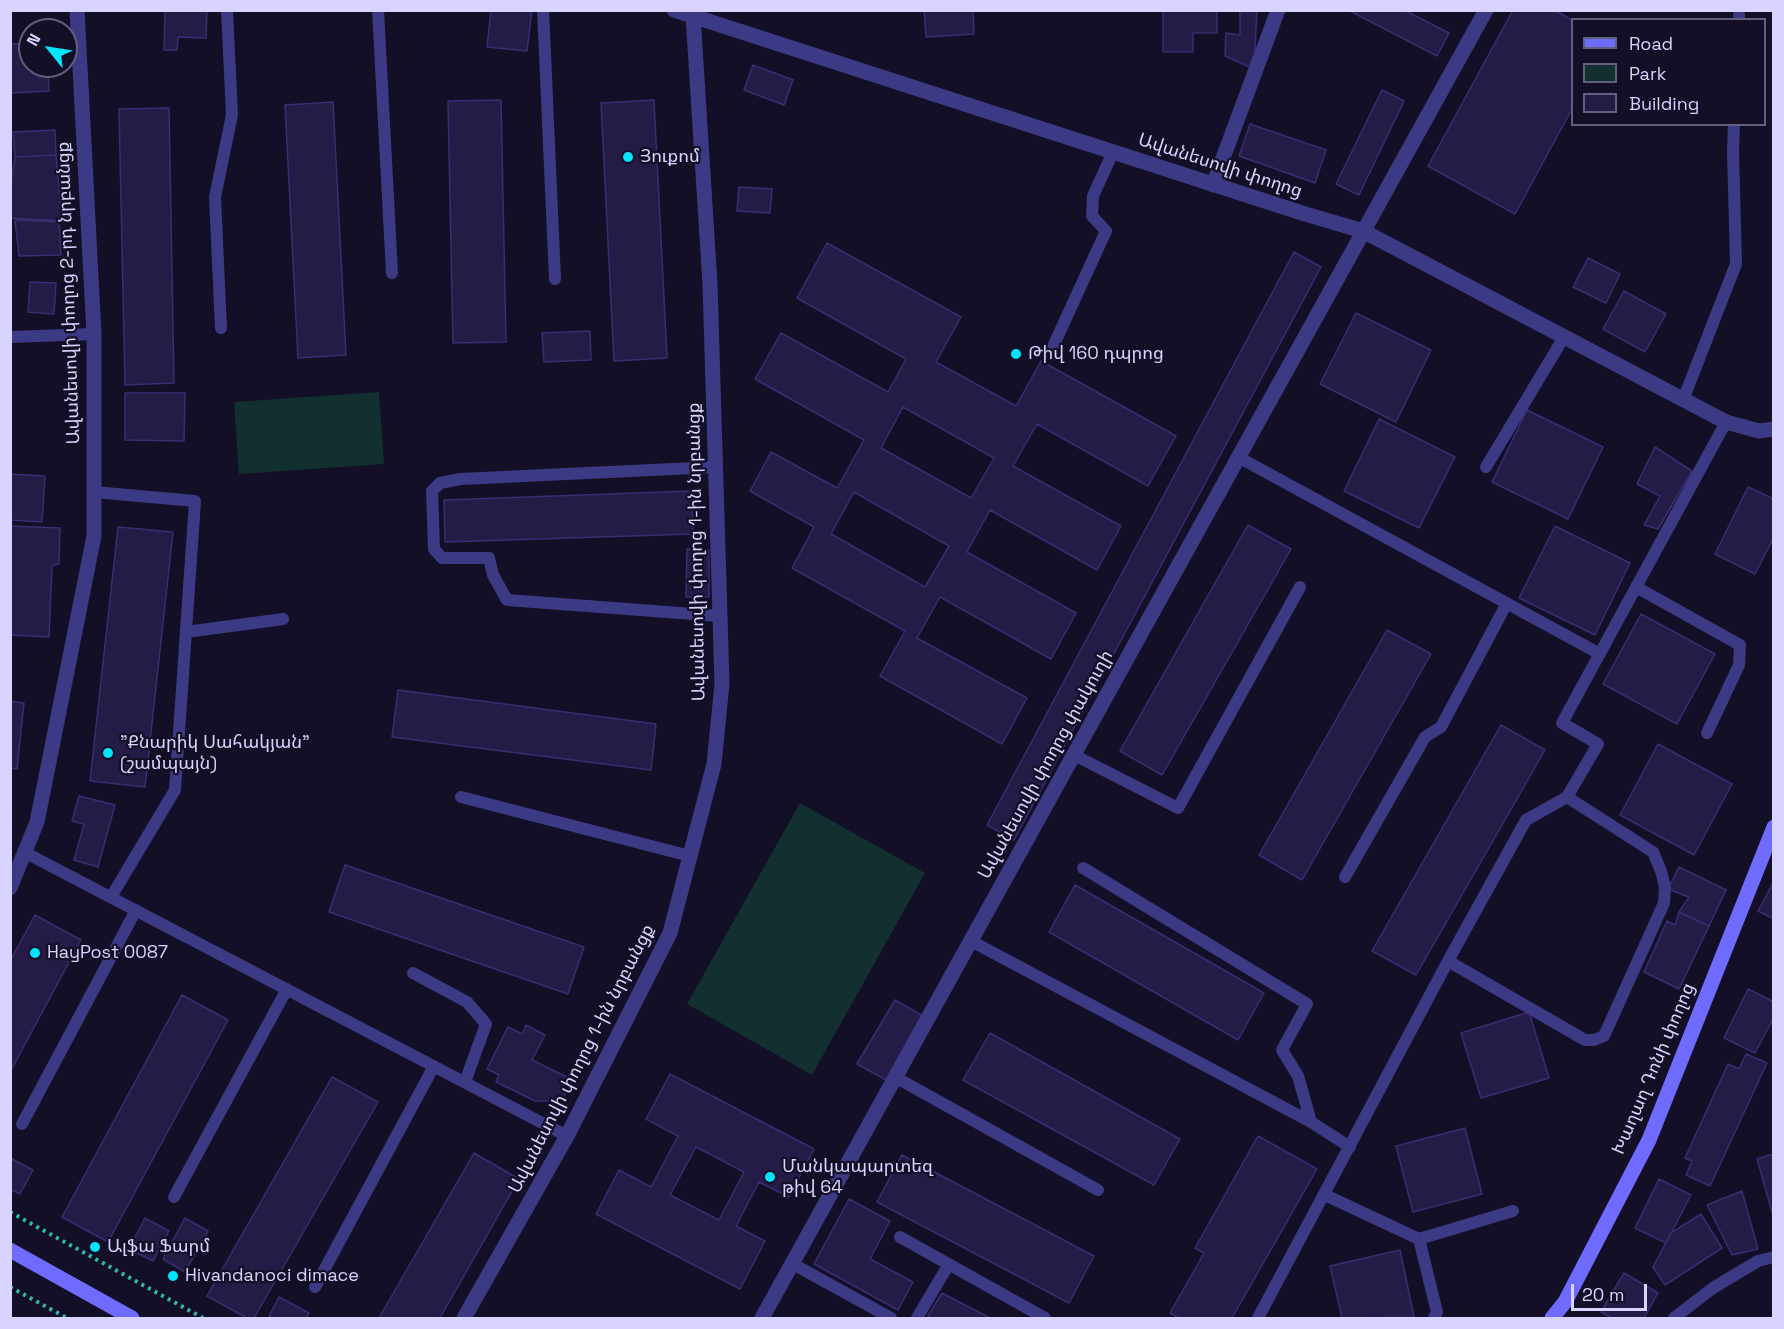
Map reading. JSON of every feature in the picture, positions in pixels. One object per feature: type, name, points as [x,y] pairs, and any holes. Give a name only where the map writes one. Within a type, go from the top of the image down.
[{"type":"street","name":"Ավանեսովի փողոց 2-րդ նրբանցք","points":[[10,888],[37,822],[94,536],[94,333],[77,10]]},
{"type":"street","name":"Ավանեսովի փողոց","points":[[674,10],[1113,153],[1363,231],[1726,422],[1760,431],[1773,429]]},
{"type":"street","points":[[1213,185],[1278,10]]},
{"type":"street","name":"Ավանեսովի փողոց փակուղի","points":[[762,1318],[1486,10]]},
{"type":"street","name":"Ավանեսովի փողոց 1-ին նրբանցք","points":[[464,1318],[567,1136],[670,933],[714,764],[722,684],[716,467],[710,284],[693,16]]},
{"type":"street","name":"Խաղաղ Դոնի փողոց","points":[[1552,1318],[1564,1302],[1648,1140],[1773,827]]},
{"type":"street","points":[[10,1250],[132,1318]]},
{"type":"lane","points":[[221,328],[215,197],[232,115],[227,10]]},
{"type":"lane","points":[[378,10],[392,273]]},
{"type":"lane","points":[[543,10],[555,279]]},
{"type":"lane","points":[[1683,400],[1736,264],[1734,126]]},
{"type":"lane","points":[[1051,351],[1106,231],[1092,216],[1093,196],[1113,153]]},
{"type":"lane","points":[[10,337],[94,333]]},
{"type":"lane","points":[[1486,467],[1564,338]]},
{"type":"lane","points":[[1258,1318],[1448,961],[1526,820],[1567,797],[1598,744],[1562,723],[1726,422]]},
{"type":"lane","points":[[1238,457],[1600,654]]},
{"type":"lane","points":[[716,467],[460,479],[440,483],[432,490],[434,549],[442,558],[489,558],[493,575],[507,600],[720,616]]},
{"type":"lane","points":[[94,492],[195,501],[175,790],[111,897]]},
{"type":"lane","points":[[1074,755],[1178,808],[1300,587]]},
{"type":"lane","points":[[1636,587],[1740,645],[1739,665],[1707,733]]},
{"type":"lane","points":[[1345,878],[1425,737],[1441,727],[1508,603]]},
{"type":"lane","points":[[186,632],[283,619]]},
{"type":"lane","points":[[461,796],[690,856]]},
{"type":"lane","points":[[1448,961],[1585,1040],[1594,1040],[1604,1036],[1664,903],[1665,886],[1653,852],[1567,797]]},
{"type":"lane","points":[[26,853],[567,1136]]},
{"type":"lane","points":[[1083,868],[1307,1004],[1282,1050],[1298,1076],[1311,1122]]},
{"type":"lane","points":[[22,1124],[136,910]]},
{"type":"lane","points":[[971,940],[1311,1122],[1350,1147]]},
{"type":"lane","points":[[413,973],[467,1002],[486,1024],[465,1082]]},
{"type":"lane","points":[[174,1197],[287,989]]},
{"type":"lane","points":[[315,1287],[434,1066]]},
{"type":"lane","points":[[896,1077],[1098,1190]]},
{"type":"lane","points":[[1325,1195],[1419,1239],[1513,1211]]},
{"type":"lane","points":[[900,1237],[1045,1318]]},
{"type":"lane","points":[[1419,1239],[1437,1312],[1434,1318]]},
{"type":"lane","points":[[1674,1318],[1713,1288],[1758,1261],[1773,1257]]},
{"type":"lane","points":[[793,1264],[884,1317]]},
{"type":"lane","points":[[917,1318],[949,1264]]},
{"type":"path","points":[[10,1212],[203,1318]]},
{"type":"path","points":[[10,1287],[67,1318]]},
{"type":"green space","points":[[379,392],[384,464],[239,474],[234,402]]},
{"type":"green space","points":[[800,803],[925,873],[812,1075],[687,1004]]},
{"type":"building","points":[[165,10],[207,10],[206,38],[178,37],[177,50],[164,50]]},
{"type":"building","points":[[491,10],[532,10],[527,51],[487,47]]},
{"type":"building","points":[[924,10],[973,10],[974,34],[926,37]]},
{"type":"building","points":[[1163,10],[1217,10],[1217,33],[1193,33],[1193,52],[1163,52]]},
{"type":"building","points":[[1240,10],[1257,10],[1254,69],[1225,56],[1226,33],[1240,35]]},
{"type":"building","points":[[1348,10],[1404,10],[1449,33],[1437,56]]},
{"type":"building","points":[[1513,10],[1554,10],[1571,19],[1571,111],[1515,214],[1428,166]]},
{"type":"building","points":[[10,44],[18,44],[18,78],[48,78],[49,91],[10,93]]},
{"type":"building","points":[[753,65],[793,80],[784,105],[744,90]]},
{"type":"building","points":[[1382,90],[1404,101],[1359,195],[1336,184]]},
{"type":"building","points":[[501,100],[506,342],[453,343],[448,101]]},
{"type":"building","points":[[654,100],[667,358],[614,361],[601,103]]},
{"type":"building","points":[[333,102],[346,355],[298,358],[285,105]]},
{"type":"building","points":[[169,108],[174,383],[125,385],[119,109]]},
{"type":"building","points":[[1250,124],[1326,150],[1315,183],[1239,156]]},
{"type":"building","points":[[55,130],[56,155],[15,157],[13,132]]},
{"type":"building","points":[[56,155],[62,221],[10,218],[10,190],[15,157]]},
{"type":"building","points":[[739,187],[772,189],[770,213],[737,211]]},
{"type":"building","points":[[15,220],[59,222],[61,255],[19,256]]},
{"type":"building","points":[[827,243],[961,317],[936,362],[1016,406],[1041,361],[1176,436],[1148,486],[1037,424],[1013,466],[1121,526],[1097,570],[990,510],[967,552],[1076,613],[1051,659],[940,597],[917,638],[1027,698],[1002,744],[880,676],[905,631],[792,568],[814,527],[750,491],[771,452],[837,488],[864,440],[755,379],[781,333],[888,392],[906,359],[797,298]],"holes":[[[903,407],[994,458],[971,498],[881,448]],[[854,492],[949,546],[925,587],[831,534]]]},
{"type":"building","points":[[1294,252],[1321,267],[1014,840],[987,825]]},
{"type":"building","points":[[1588,258],[1620,274],[1606,303],[1573,287]]},
{"type":"building","points":[[30,282],[56,283],[54,314],[28,312]]},
{"type":"building","points":[[1624,291],[1666,314],[1645,352],[1603,329]]},
{"type":"building","points":[[1356,313],[1431,350],[1396,422],[1320,384]]},
{"type":"building","points":[[590,331],[591,360],[544,362],[542,333]]},
{"type":"building","points":[[125,393],[185,393],[184,441],[125,440]]},
{"type":"building","points":[[1527,410],[1603,447],[1568,519],[1492,482]]},
{"type":"building","points":[[1379,419],[1455,457],[1419,528],[1344,491]]},
{"type":"building","points":[[1655,447],[1692,471],[1658,529],[1644,525],[1660,496],[1637,484]]},
{"type":"building","points":[[10,474],[45,476],[42,522],[10,520]]},
{"type":"building","points":[[1748,487],[1774,499],[1774,537],[1755,574],[1715,554]]},
{"type":"building","points":[[692,491],[693,534],[445,542],[444,500]]},
{"type":"building","points":[[1248,525],[1291,549],[1162,775],[1120,751]]},
{"type":"building","points":[[10,526],[60,528],[59,564],[52,566],[49,637],[10,635]]},
{"type":"building","points":[[1555,526],[1630,563],[1595,635],[1519,598]]},
{"type":"building","points":[[118,527],[173,532],[145,787],[90,781]]},
{"type":"building","points":[[687,549],[709,550],[709,597],[686,597]]},
{"type":"building","points":[[1641,614],[1715,654],[1677,724],[1603,684]]},
{"type":"building","points":[[1387,630],[1431,654],[1302,880],[1259,855]]},
{"type":"building","points":[[398,690],[656,724],[651,770],[392,737]]},
{"type":"building","points":[[10,701],[24,703],[17,769],[10,768]]},
{"type":"building","points":[[1501,725],[1545,750],[1416,975],[1372,951]]},
{"type":"building","points":[[1658,744],[1732,784],[1694,855],[1620,815]]},
{"type":"building","points":[[79,796],[115,805],[98,867],[74,860],[84,824],[72,821]]},
{"type":"building","points":[[345,865],[584,947],[568,994],[329,912]]},
{"type":"building","points":[[1679,867],[1726,890],[1709,926],[1679,912],[1689,897],[1668,889]]},
{"type":"building","points":[[1774,881],[1774,919],[1758,911]]},
{"type":"building","points":[[1075,885],[1264,993],[1238,1040],[1049,932]]},
{"type":"building","points":[[1679,912],[1709,926],[1679,989],[1644,972],[1667,921],[1675,925]]},
{"type":"building","points":[[35,915],[81,940],[10,1072],[10,961]]},
{"type":"building","points":[[1748,989],[1774,1002],[1774,1017],[1755,1053],[1724,1038]]},
{"type":"building","points":[[182,995],[228,1020],[108,1242],[62,1217]]},
{"type":"building","points":[[895,1000],[923,1016],[886,1080],[857,1064]]},
{"type":"building","points":[[1529,1012],[1549,1078],[1481,1098],[1461,1033]]},
{"type":"building","points":[[526,1025],[545,1035],[532,1060],[573,1080],[562,1101],[535,1101],[496,1082],[499,1075],[487,1069],[508,1027],[522,1034]]},
{"type":"building","points":[[990,1033],[1180,1139],[1154,1185],[963,1080]]},
{"type":"building","points":[[1746,1054],[1767,1063],[1710,1186],[1686,1175],[1692,1161],[1685,1158],[1728,1064],[1739,1069]]},
{"type":"building","name":"Մանկապարտեզ թիվ 64","points":[[670,1074],[814,1149],[789,1197],[759,1182],[736,1226],[765,1241],[740,1289],[596,1214],[619,1170],[651,1187],[678,1136],[646,1119]],"holes":[[[696,1147],[744,1172],[719,1220],[670,1195]]]},
{"type":"building","points":[[332,1077],[378,1102],[254,1318],[247,1318],[207,1296]]},
{"type":"building","points":[[1465,1128],[1482,1194],[1413,1212],[1396,1146]]},
{"type":"building","points":[[1258,1136],[1317,1169],[1232,1318],[1179,1318],[1170,1313],[1204,1253],[1195,1248]]},
{"type":"building","points":[[474,1153],[519,1179],[440,1318],[379,1318]]},
{"type":"building","points":[[1774,1154],[1774,1219],[1757,1159]]},
{"type":"building","points":[[902,1155],[1094,1256],[1069,1303],[877,1202]]},
{"type":"building","points":[[10,1158],[33,1170],[20,1194],[10,1189]]},
{"type":"building","points":[[1659,1179],[1691,1195],[1666,1243],[1635,1228]]},
{"type":"building","points":[[1742,1191],[1758,1249],[1732,1255],[1707,1205]]},
{"type":"building","points":[[849,1199],[890,1221],[870,1259],[913,1282],[898,1310],[814,1264]]},
{"type":"building","points":[[1701,1214],[1722,1248],[1665,1285],[1653,1267],[1671,1233]]},
{"type":"building","points":[[145,1218],[169,1231],[153,1261],[129,1249]]},
{"type":"building","points":[[185,1218],[208,1231],[185,1272],[163,1259]]},
{"type":"building","points":[[1400,1250],[1414,1317],[1342,1318],[1330,1266]]},
{"type":"building","points":[[1624,1273],[1658,1293],[1644,1318],[1612,1318],[1601,1312]]},
{"type":"building","points":[[942,1293],[990,1318],[933,1318],[928,1316]]},
{"type":"building","points":[[279,1297],[309,1313],[306,1318],[269,1316]]},
{"type":"place","name":"Յուքոմ","points":[[628,157]]},
{"type":"place","name":"Թիվ 160 դպրոց","points":[[1016,354]]},
{"type":"place","name":"\"Քնարիկ Սահակյան\" (շամպայն)","points":[[108,753]]},
{"type":"place","name":"HayPost 0087","points":[[35,953]]},
{"type":"place","name":"Մանկապարտեզ թիվ 64","points":[[770,1177]]},
{"type":"place","name":"Ալֆա Ֆարմ","points":[[95,1247]]},
{"type":"place","name":"Hivandanoci dimace","points":[[173,1276]]}]
